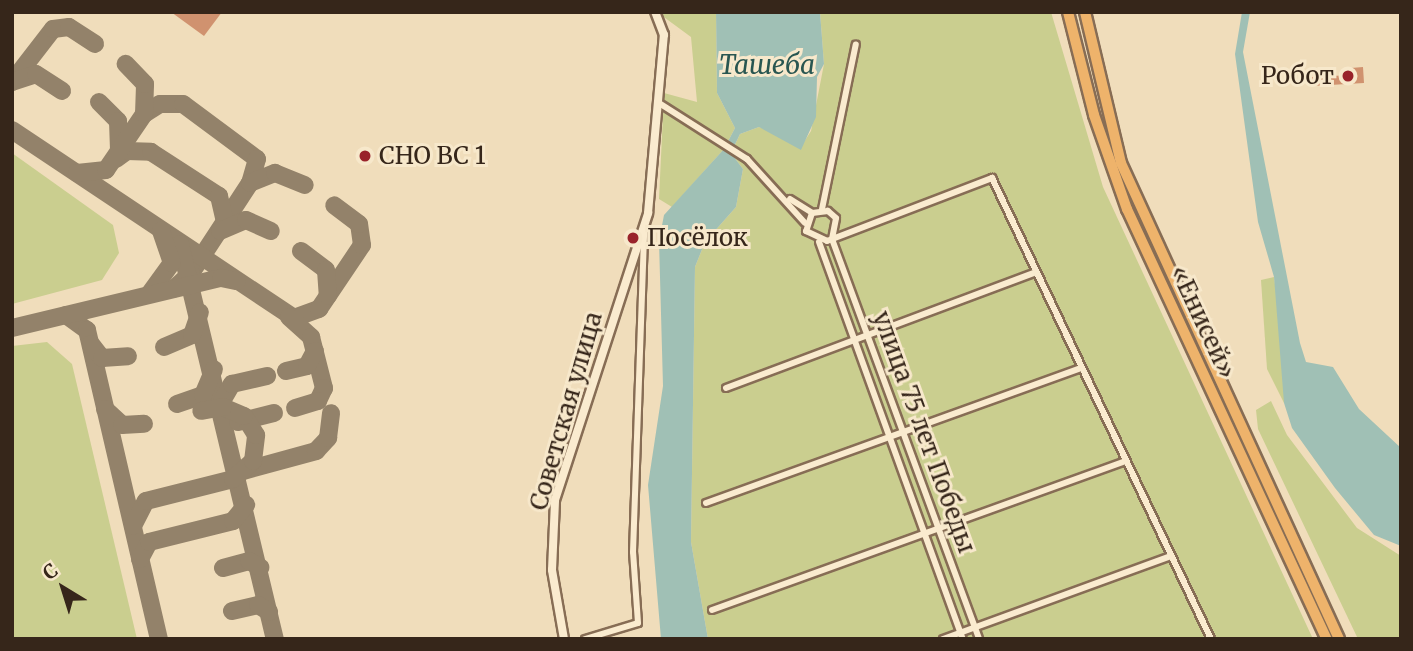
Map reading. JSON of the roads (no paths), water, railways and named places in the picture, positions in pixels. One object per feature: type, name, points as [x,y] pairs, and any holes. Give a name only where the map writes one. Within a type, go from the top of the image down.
[{"type":"highway","name":"«Енисей»","points":[[1068,12],[1094,115],[1127,209],[1327,639]]},
{"type":"highway","name":"«Енисей»","points":[[1085,12],[1121,163],[1339,639]]},
{"type":"street","name":"Советская улица","points":[[564,639],[552,570],[555,500],[643,228],[659,103],[664,35],[655,12]]},
{"type":"street","points":[[822,209],[856,44]]},
{"type":"street","points":[[659,103],[737,151],[812,213]]},
{"type":"street","points":[[747,159],[819,242],[992,178],[1211,639]]},
{"type":"street","points":[[804,223],[812,213],[822,209]]},
{"type":"street","points":[[822,209],[836,218],[832,239]]},
{"type":"street","points":[[585,639],[638,623],[633,552],[643,228]]},
{"type":"street","name":"улица 75 лет Победы","points":[[832,239],[979,639]]},
{"type":"street","name":"улица 75 лет Победы","points":[[819,242],[962,636]]},
{"type":"street","points":[[726,388],[1036,272]]},
{"type":"street","points":[[706,503],[1081,368]]},
{"type":"street","points":[[712,610],[1125,461]]},
{"type":"street","points":[[943,639],[962,636],[974,628],[1171,556]]},
{"type":"water","name":"Ташеба","points":[[716,12],[820,12],[824,64],[817,77],[816,117],[801,150],[759,127],[740,134],[731,153],[743,169],[736,207],[705,242],[695,267],[691,542],[708,639],[661,639],[648,485],[663,386],[659,241],[664,215],[724,149],[735,128],[717,93]]},
{"type":"water","points":[[1242,12],[1250,12],[1243,52],[1300,343],[1306,362],[1333,367],[1359,409],[1401,448],[1401,546],[1374,535],[1335,488],[1292,428],[1284,403],[1274,277],[1258,222],[1235,54]]},
{"type":"place","name":"Робот","points":[[1348,76]]},
{"type":"place","name":"СНО ВС 1","points":[[365,156]]},
{"type":"place","name":"Посёлок","points":[[633,238]]}]
